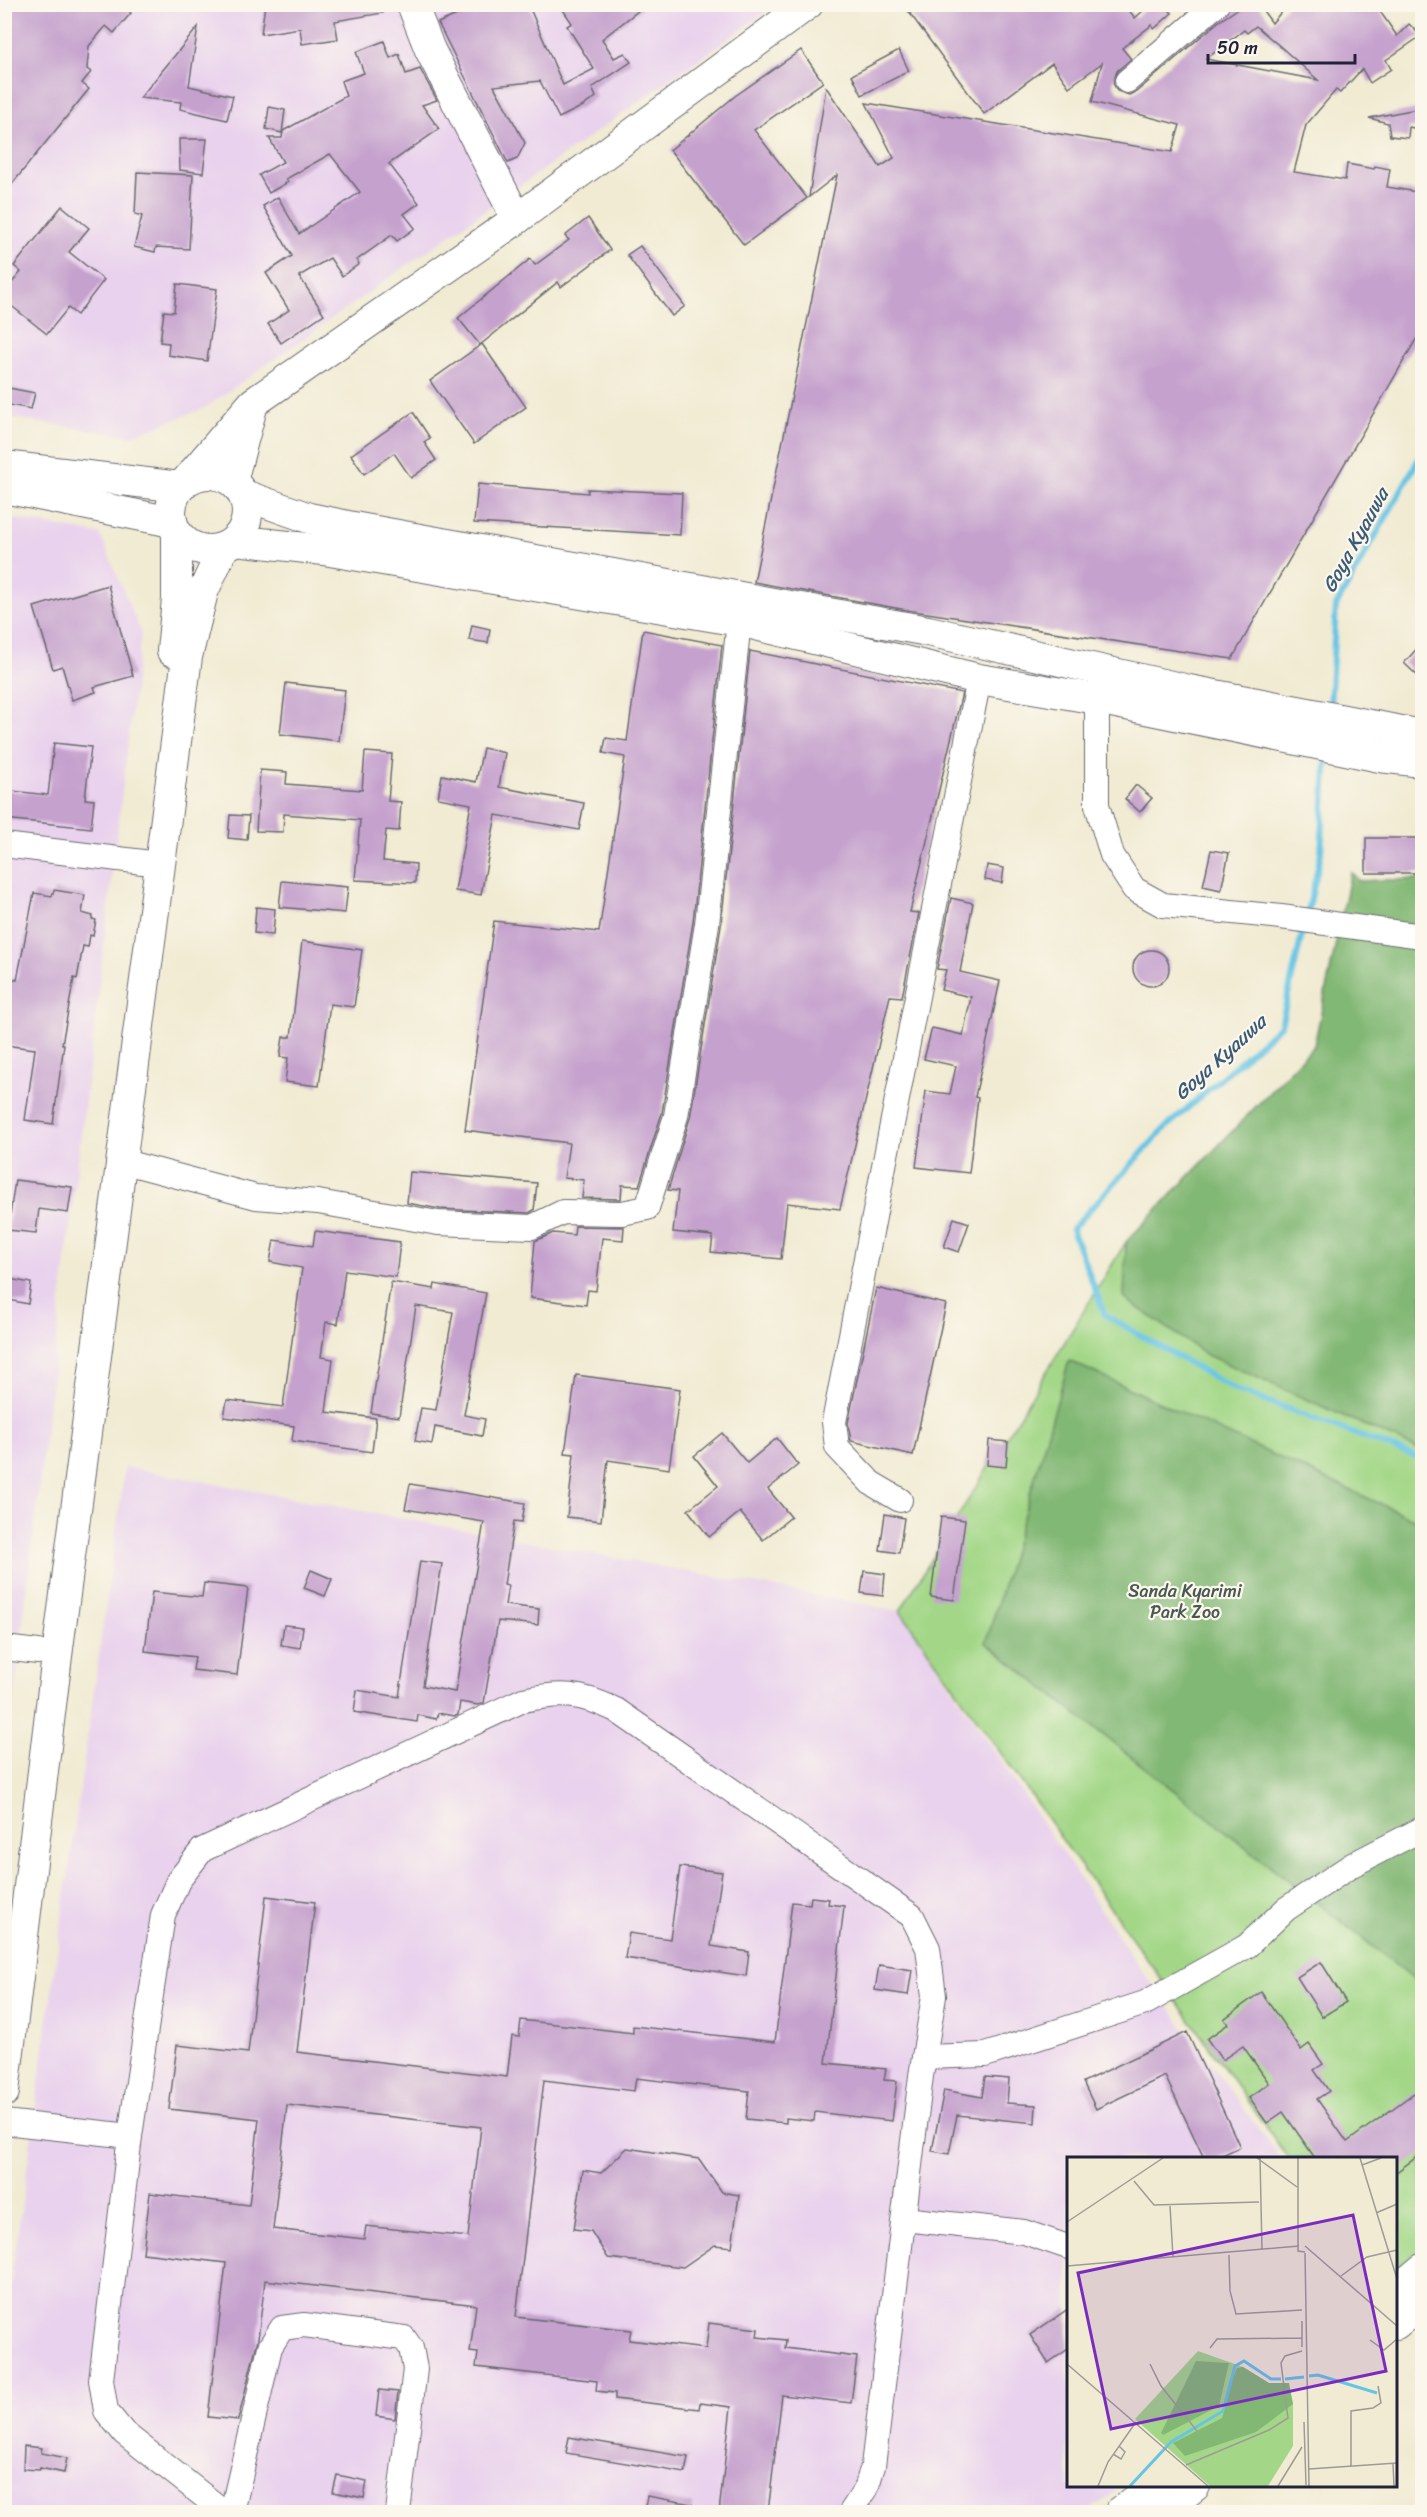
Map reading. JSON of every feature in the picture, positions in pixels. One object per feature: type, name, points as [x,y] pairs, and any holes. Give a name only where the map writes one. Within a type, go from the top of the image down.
[{"type":"main road","points":[[412,4],[430,50],[517,219]]},
{"type":"main road","points":[[4,1935],[38,1652],[105,1164],[142,862],[173,645],[177,599],[174,528],[170,510],[183,484],[253,403],[517,219],[808,4]]},
{"type":"main road","points":[[4,2092],[57,1656],[187,657],[203,592],[229,544],[246,524],[247,505],[238,488],[253,403]]},
{"type":"main road","points":[[4,465],[183,484],[209,474],[309,518],[928,631],[1186,703],[1383,743],[1422,762]]},
{"type":"main road","points":[[4,488],[174,528],[198,549],[210,551],[229,544],[324,550],[739,621],[979,679],[1096,699],[1186,703]]},
{"type":"main road","points":[[1383,743],[1422,735]]},
{"type":"main road","points":[[1397,2320],[1414,2289]]},
{"type":"main road","points":[[1120,2512],[1153,2487]]},
{"type":"main road","points":[[1161,2512],[1194,2487]]},
{"type":"street","points":[[1127,81],[1217,4]]},
{"type":"street","points":[[121,1161],[256,1197],[318,1202],[438,1223],[532,1227],[563,1212],[621,1213],[647,1208],[676,1116],[707,924],[739,621]]},
{"type":"street","points":[[900,1500],[871,1483],[837,1447],[834,1422],[979,679]]},
{"type":"street","points":[[1096,699],[1097,805],[1112,855],[1134,889],[1163,904],[1422,936]]},
{"type":"street","points":[[4,844],[142,862]]},
{"type":"street","points":[[4,1647],[38,1652]]},
{"type":"street","points":[[224,2512],[123,2433],[106,2411],[101,2380],[130,2136],[163,1915],[178,1881],[202,1850],[512,1705],[546,1695],[566,1693],[591,1698],[616,1710],[912,1916],[927,1948],[933,1972],[934,1996],[924,2057],[873,2466],[866,2489],[851,2512]]},
{"type":"street","points":[[924,2057],[985,2055],[1145,2002],[1247,1946],[1286,1909],[1352,1865],[1422,1829]]},
{"type":"street","points":[[4,2122],[130,2136]]},
{"type":"street","points":[[904,2219],[1015,2231],[1067,2247]]},
{"type":"street","points":[[232,2512],[270,2347],[282,2328],[304,2325],[404,2338],[411,2348],[415,2369],[398,2512]]},
{"type":"shaded area","points":[[4,5],[776,5],[205,408],[130,436],[5,417]]},
{"type":"shaded area","points":[[5,517],[100,534],[141,633],[5,1772]]},
{"type":"shaded area","points":[[125,1467],[900,1611],[1133,1958],[1279,2157],[1067,2157],[1067,2487],[1121,2487],[1088,2512],[5,2512],[5,2326]]},
{"type":"green space","points":[[1351,872],[1359,881],[1422,879],[1422,1451],[1207,1355],[1124,1298],[1126,1242],[1314,1046]]},
{"type":"green space","name":"Sanda Kyarimi Park Zoo","points":[[1422,879],[1422,2254],[1397,2273],[1397,2157],[1287,2157],[900,1611],[1126,1242],[1314,1046],[1359,881]]},
{"type":"green space","points":[[1069,1361],[1422,1523],[1422,1985],[986,1643]]},
{"type":"building","points":[[4,4],[122,4],[131,13],[114,33],[106,26],[89,46],[87,69],[91,72],[82,83],[89,89],[4,194]]},
{"type":"building","points":[[265,4],[382,4],[383,13],[335,21],[338,39],[302,44],[300,28],[261,34]]},
{"type":"building","points":[[472,4],[528,4],[563,85],[594,69],[567,26],[572,23],[559,4],[647,4],[602,39],[614,58],[625,53],[631,62],[592,88],[596,97],[583,106],[559,118],[540,81],[494,86],[525,143],[517,159],[508,163],[438,23],[473,8]]},
{"type":"building","points":[[903,4],[1124,4],[1135,18],[1151,4],[1164,4],[1172,13],[1154,29],[1152,25],[1122,48],[1131,59],[1117,71],[1113,83],[1117,91],[1129,95],[1136,92],[1218,22],[1245,4],[1258,4],[1272,23],[1288,4],[1375,4],[1397,36],[1409,24],[1421,36],[1386,60],[1391,69],[1370,83],[1362,69],[1340,93],[1336,90],[1306,125],[1294,172],[1345,180],[1347,164],[1374,169],[1375,166],[1390,169],[1387,187],[1422,193],[1422,329],[1232,659],[907,610],[754,582],[837,175],[809,197],[826,87],[880,167],[894,158],[866,103],[1172,152],[1180,125],[1092,102],[1102,63],[1069,87],[1052,63],[984,114]],"holes":[[[1256,26],[1318,80],[1206,59],[1244,30],[1247,33]]]},
{"type":"building","points":[[198,27],[189,86],[233,96],[227,120],[180,109],[181,102],[140,98]]},
{"type":"building","points":[[384,41],[390,58],[399,54],[406,74],[420,69],[437,100],[422,105],[439,129],[389,164],[419,203],[404,214],[415,228],[397,241],[392,235],[357,260],[359,264],[342,276],[330,258],[299,276],[324,314],[281,343],[268,324],[289,310],[266,273],[292,256],[263,206],[278,197],[299,234],[360,192],[330,154],[286,179],[288,182],[269,193],[259,175],[283,162],[269,138],[282,138],[283,131],[346,96],[341,81],[364,73],[356,52]]},
{"type":"building","points":[[801,50],[823,82],[754,130],[807,198],[744,245],[670,150],[735,96]]},
{"type":"building","points":[[899,50],[909,71],[862,95],[852,75]]},
{"type":"building","points":[[269,107],[285,110],[282,133],[266,129]]},
{"type":"building","points":[[1422,108],[1422,130],[1409,127],[1408,138],[1390,136],[1388,123],[1369,118]]},
{"type":"building","points":[[179,139],[207,139],[203,173],[180,170]]},
{"type":"building","points":[[137,172],[193,175],[189,249],[156,247],[155,252],[134,247],[142,216],[135,214]]},
{"type":"building","points":[[62,206],[89,228],[69,252],[104,280],[77,315],[68,308],[47,334],[4,300],[4,292],[21,272],[14,266]]},
{"type":"building","points":[[588,218],[610,250],[561,287],[558,282],[480,345],[458,318],[530,259],[535,265],[569,240],[565,236]]},
{"type":"building","points":[[640,246],[685,306],[672,316],[627,255]]},
{"type":"building","points":[[177,284],[217,289],[207,361],[168,355],[169,343],[160,342],[164,311],[174,312]]},
{"type":"building","points":[[482,344],[526,407],[474,444],[430,381]]},
{"type":"building","points":[[4,387],[35,393],[31,409],[4,404]]},
{"type":"building","points":[[413,412],[430,438],[424,442],[436,460],[411,478],[394,453],[364,474],[351,455]]},
{"type":"building","points":[[478,484],[588,493],[588,489],[682,493],[680,535],[474,523]]},
{"type":"building","points":[[108,585],[133,676],[94,687],[96,692],[72,700],[62,666],[53,669],[34,607]]},
{"type":"building","points":[[472,625],[490,629],[488,643],[469,640]]},
{"type":"building","points":[[643,630],[722,645],[693,922],[662,1113],[639,1186],[622,1185],[621,1199],[582,1198],[584,1180],[564,1178],[569,1143],[465,1130],[494,921],[599,932],[625,757],[603,753],[606,738],[627,741]]},
{"type":"building","points":[[1422,643],[1422,680],[1404,663]]},
{"type":"building","points":[[750,651],[962,693],[910,912],[919,913],[902,997],[890,996],[840,1209],[787,1203],[781,1259],[711,1252],[713,1236],[673,1232],[678,1191],[668,1190],[690,1118],[721,926]]},
{"type":"building","points":[[286,683],[345,690],[339,741],[280,734]]},
{"type":"building","points":[[54,743],[91,747],[85,799],[94,800],[91,828],[4,819],[4,790],[48,795]]},
{"type":"building","points":[[483,748],[505,753],[499,787],[584,803],[579,830],[496,815],[481,895],[455,891],[471,804],[438,798],[442,775],[476,782]]},
{"type":"building","points":[[365,752],[392,754],[388,801],[401,802],[399,831],[386,830],[383,861],[416,864],[415,883],[355,880],[360,820],[284,814],[283,832],[256,831],[260,770],[287,772],[286,784],[362,790]]},
{"type":"building","points":[[1136,785],[1152,798],[1140,812],[1125,799]]},
{"type":"building","points":[[230,815],[249,816],[247,840],[228,838]]},
{"type":"building","points":[[1366,838],[1422,838],[1422,873],[1366,873]]},
{"type":"building","points":[[1211,850],[1229,853],[1221,890],[1203,886]]},
{"type":"building","points":[[987,865],[1004,868],[1002,883],[985,880]]},
{"type":"building","points":[[282,881],[348,887],[345,913],[279,907]]},
{"type":"building","points":[[54,890],[85,895],[82,913],[93,916],[92,919],[96,920],[88,947],[83,946],[77,979],[74,978],[62,1044],[64,1044],[53,1124],[25,1120],[35,1049],[4,1045],[4,977],[17,980],[34,893],[52,896]]},
{"type":"building","points":[[951,898],[973,903],[960,972],[1000,981],[975,1097],[978,1098],[969,1173],[916,1167],[926,1091],[950,1094],[956,1066],[924,1059],[932,1028],[963,1035],[971,997],[941,990],[946,970],[937,969]]},
{"type":"building","points":[[256,907],[275,909],[273,935],[254,933]]},
{"type":"building","points":[[302,941],[362,950],[354,1007],[330,1004],[319,1086],[285,1082],[288,1058],[280,1057],[283,1037],[291,1037]]},
{"type":"building","points":[[1151,950],[1164,955],[1169,968],[1164,981],[1151,986],[1138,981],[1133,968],[1138,955]]},
{"type":"building","points":[[410,1172],[537,1183],[534,1210],[529,1213],[440,1209],[407,1203]]},
{"type":"building","points":[[15,1180],[72,1187],[68,1213],[39,1209],[36,1233],[8,1230]]},
{"type":"building","points":[[954,1218],[969,1223],[959,1252],[944,1247]]},
{"type":"building","points":[[575,1226],[624,1227],[623,1240],[602,1238],[596,1291],[588,1290],[586,1305],[530,1298],[535,1241],[553,1233],[574,1235]]},
{"type":"building","points":[[315,1231],[400,1242],[396,1277],[345,1270],[338,1324],[326,1322],[321,1357],[333,1359],[326,1412],[376,1418],[372,1452],[292,1441],[294,1426],[224,1417],[227,1400],[283,1407],[302,1268],[270,1262],[274,1240],[313,1246]]},
{"type":"building","points":[[4,1278],[31,1283],[28,1304],[4,1299]]},
{"type":"building","points":[[391,1282],[434,1289],[435,1284],[486,1293],[464,1415],[485,1419],[482,1436],[435,1427],[432,1444],[415,1441],[421,1408],[436,1410],[453,1312],[416,1306],[399,1417],[371,1413]]},
{"type":"building","points":[[876,1288],[946,1304],[913,1455],[851,1441],[848,1423]]},
{"type":"building","points":[[576,1375],[680,1389],[669,1469],[608,1460],[601,1521],[567,1517],[574,1454],[565,1453]]},
{"type":"building","points":[[722,1433],[747,1463],[777,1438],[798,1465],[768,1489],[791,1517],[763,1540],[740,1512],[709,1537],[688,1510],[718,1486],[694,1456]]},
{"type":"building","points":[[989,1440],[1008,1442],[1006,1467],[987,1465]]},
{"type":"building","points":[[410,1484],[525,1503],[522,1522],[514,1521],[504,1585],[508,1586],[505,1605],[539,1609],[538,1625],[498,1621],[484,1703],[478,1705],[460,1702],[458,1715],[438,1713],[436,1719],[418,1715],[417,1722],[354,1712],[357,1690],[399,1697],[420,1561],[442,1564],[423,1686],[455,1692],[484,1522],[405,1509]]},
{"type":"building","points":[[885,1514],[904,1518],[899,1553],[880,1550]]},
{"type":"building","points":[[941,1517],[965,1520],[954,1600],[931,1597]]},
{"type":"building","points":[[311,1570],[332,1579],[325,1596],[304,1588]]},
{"type":"building","points":[[864,1571],[885,1574],[883,1596],[861,1593]]},
{"type":"building","points":[[204,1583],[248,1588],[237,1675],[193,1670],[195,1657],[145,1651],[152,1592],[202,1597]]},
{"type":"building","points":[[284,1625],[303,1627],[300,1648],[281,1645]]},
{"type":"building","points":[[680,1867],[722,1872],[711,1946],[749,1952],[746,1976],[625,1958],[629,1933],[670,1939]]},
{"type":"building","points":[[266,1896],[315,1902],[297,2052],[507,2077],[512,2036],[519,2037],[521,2020],[633,2033],[633,2026],[775,2042],[792,1902],[810,1904],[811,1897],[829,1899],[828,1904],[844,1906],[826,2063],[886,2069],[884,2080],[897,2081],[892,2121],[815,2112],[814,2121],[786,2118],[786,2123],[746,2119],[749,2091],[636,2078],[634,2091],[544,2080],[516,2317],[631,2330],[629,2340],[706,2349],[709,2323],[758,2329],[757,2337],[786,2340],[785,2348],[857,2357],[851,2403],[782,2395],[768,2512],[719,2512],[731,2407],[700,2403],[699,2409],[615,2399],[615,2393],[596,2391],[597,2381],[476,2367],[478,2353],[470,2352],[476,2305],[265,2280],[258,2339],[238,2420],[208,2417],[226,2263],[143,2253],[150,2193],[249,2205],[259,2119],[169,2109],[177,2045],[248,2053]],"holes":[[[287,2105],[481,2127],[468,2237],[366,2226],[364,2239],[273,2229]]]},
{"type":"building","points":[[1321,1962],[1346,2002],[1322,2017],[1297,1977]]},
{"type":"building","points":[[879,1965],[912,1970],[908,1995],[875,1990]]},
{"type":"building","points":[[1261,1992],[1301,2050],[1309,2044],[1323,2064],[1314,2070],[1329,2091],[1317,2099],[1347,2142],[1414,2093],[1422,2105],[1422,2153],[1397,2172],[1397,2157],[1314,2157],[1283,2112],[1267,2123],[1249,2098],[1269,2083],[1243,2046],[1222,2060],[1207,2039],[1228,2024],[1224,2019]]},
{"type":"building","points":[[1187,2032],[1240,2147],[1218,2157],[1204,2157],[1165,2076],[1096,2109],[1083,2082]]},
{"type":"building","points":[[985,2077],[1009,2079],[1007,2103],[1036,2105],[1035,2123],[957,2115],[949,2154],[932,2151],[944,2090],[982,2097]]},
{"type":"building","points":[[627,2148],[699,2159],[722,2192],[739,2195],[732,2247],[715,2245],[683,2267],[608,2258],[591,2231],[574,2229],[583,2170],[601,2173]]},
{"type":"building","points":[[1067,2310],[1067,2350],[1048,2363],[1030,2335]]},
{"type":"building","points":[[379,2390],[398,2392],[395,2419],[376,2416]]},
{"type":"building","points":[[569,2437],[688,2457],[685,2473],[566,2453]]},
{"type":"building","points":[[24,2446],[42,2448],[41,2453],[67,2458],[64,2473],[40,2468],[40,2470],[23,2469]]},
{"type":"building","points":[[337,2475],[367,2481],[364,2498],[333,2492]]},
{"type":"building","points":[[647,2496],[692,2504],[691,2512],[644,2512]]},
{"type":"waterway","name":"Goya Kyauwa","points":[[1330,708],[1336,606],[1422,453]]},
{"type":"waterway","name":"Goya Kyauwa","points":[[1307,916],[1321,853],[1327,754]]},
{"type":"waterway","name":"Goya Kyauwa","points":[[1304,926],[1281,1025],[1163,1130],[1072,1229],[1105,1315],[1234,1389],[1422,1459]]}]
